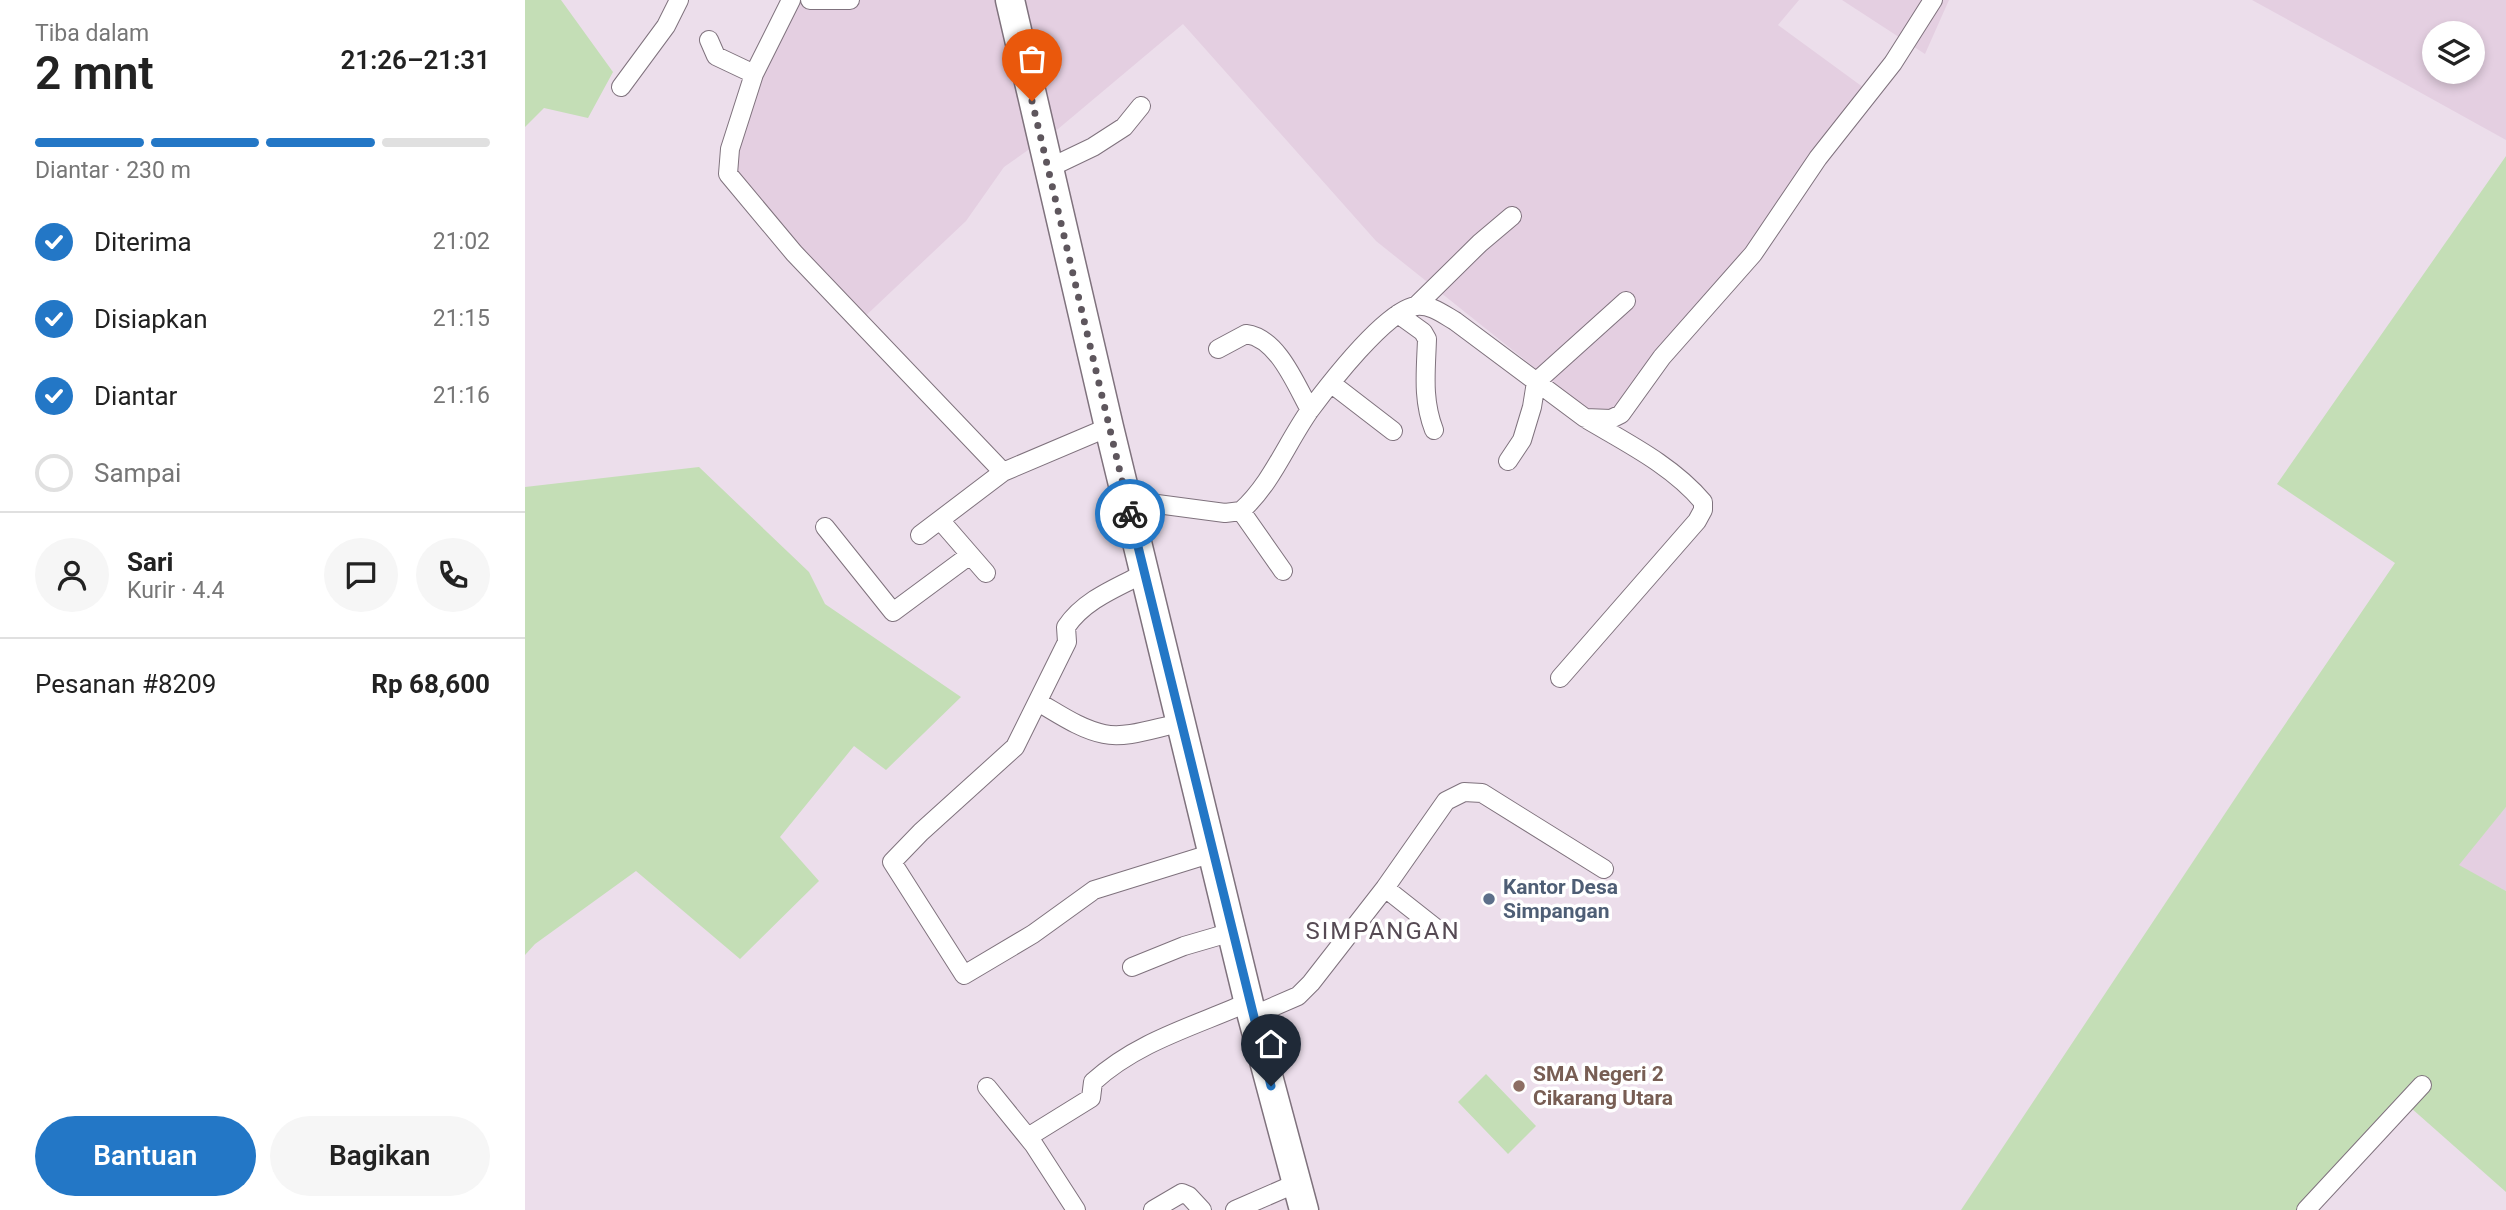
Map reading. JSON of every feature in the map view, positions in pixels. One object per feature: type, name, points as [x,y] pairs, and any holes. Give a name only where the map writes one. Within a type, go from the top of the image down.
[{"type":"main road","points":[[1010,0],[1047,169],[1250,1009],[1304,1210]]},
{"type":"street","points":[[621,87],[666,26],[679,0]]},
{"type":"street","points":[[791,0],[754,74],[730,149],[728,174],[793,253],[1003,472]]},
{"type":"street","points":[[810,0],[850,0]]},
{"type":"street","points":[[1585,418],[1611,419],[1621,414],[1662,357],[1753,254],[1818,158],[1893,63],[1933,0]]},
{"type":"street","points":[[709,40],[716,55],[754,74]]},
{"type":"street","points":[[1047,169],[1093,147],[1124,127],[1141,106]]},
{"type":"street","points":[[1127,500],[1225,513],[1241,511],[1262,490],[1310,410],[1358,350],[1398,314],[1416,306],[1480,243],[1512,216]]},
{"type":"street","points":[[1508,461],[1522,440],[1536,382],[1626,301]]},
{"type":"street","points":[[1416,306],[1433,309],[1455,321],[1585,418],[1636,448],[1685,482],[1703,502],[1697,522],[1560,677]]},
{"type":"street","points":[[1398,314],[1423,332],[1427,339],[1425,388],[1428,413],[1434,430]]},
{"type":"street","points":[[1218,349],[1246,334],[1260,338],[1282,359],[1310,410]]},
{"type":"street","points":[[1332,384],[1394,431]]},
{"type":"street","points":[[921,535],[1003,472],[1109,427]]},
{"type":"street","points":[[1241,511],[1283,571]]},
{"type":"street","points":[[940,520],[986,573]]},
{"type":"street","points":[[825,527],[893,612],[970,555]]},
{"type":"street","points":[[1145,573],[1075,613],[1066,627],[1067,642],[1016,747],[921,832],[892,862],[964,975],[1033,933],[1094,890],[1213,853]]},
{"type":"street","points":[[1038,702],[1086,728],[1106,735],[1181,723]]},
{"type":"street","points":[[1028,1138],[1091,1098],[1093,1082],[1158,1038],[1213,1018],[1298,996],[1328,964],[1446,801],[1464,792],[1482,793],[1604,869]]},
{"type":"street","points":[[1385,888],[1437,929]]},
{"type":"street","points":[[1132,967],[1184,946],[1232,932]]},
{"type":"street","points":[[2331,1210],[2311,1204],[2422,1085]]},
{"type":"street","points":[[987,1087],[1028,1138],[1076,1210]]},
{"type":"street","points":[[1234,1210],[1297,1182]]},
{"type":"street","points":[[1153,1210],[1182,1193],[1189,1196],[1202,1210]]},
{"type":"shaded area","points":[[796,0],[1799,0],[1778,25],[1871,93],[1604,423],[1376,241],[1183,24],[1058,129],[1004,167],[966,221],[858,323],[734,176],[752,77]]},
{"type":"shaded area","points":[[1842,0],[1949,0],[1925,54]]},
{"type":"shaded area","points":[[2252,0],[2506,0],[2506,140]]},
{"type":"shaded area","points":[[2506,807],[2506,891],[2458,865]]},
{"type":"green space","points":[[525,0],[561,0],[613,72],[588,118],[544,108],[525,127]]},
{"type":"green space","points":[[2506,156],[2506,807],[2459,865],[2506,891],[2506,1192],[2402,1100],[2297,1210],[1961,1210],[2395,563],[2277,484]]},
{"type":"green space","points":[[699,467],[809,572],[825,604],[961,697],[886,770],[854,746],[780,837],[819,881],[740,959],[636,871],[535,944],[525,955],[525,487]]},
{"type":"green space","points":[[1486,1074],[1536,1126],[1508,1154],[1458,1102]]},
{"type":"way so far","points":[[1032,101],[1130,514]]},
{"type":"place","name":"Kantor Desa Simpangan","points":[[1489,899]]},
{"type":"place","name":"SMA Negeri 2 Cikarang Utara","points":[[1519,1086]]},
{"type":"district","name":"SIMPANGAN","points":[[1383,931]]},
{"type":"route","points":[[1130,514],[1257,1038],[1271,1086]]}]
